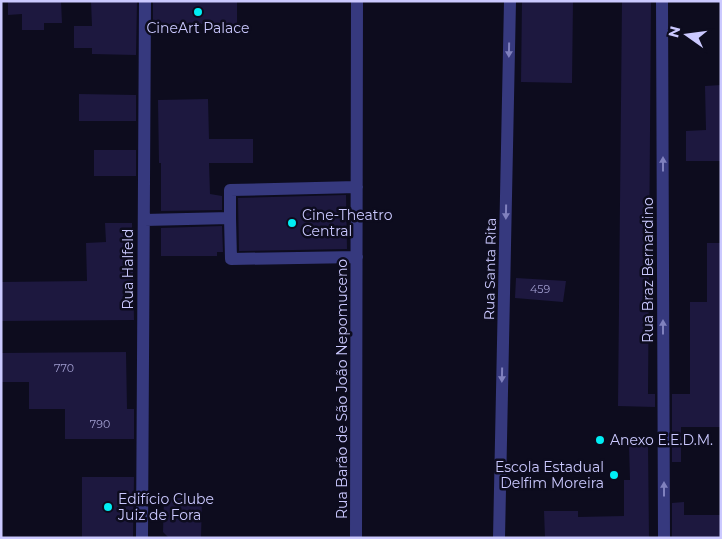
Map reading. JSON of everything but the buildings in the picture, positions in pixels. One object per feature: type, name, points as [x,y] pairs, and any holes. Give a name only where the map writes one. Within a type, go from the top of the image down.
[{"type":"street","name":"Rua Halfeld","points":[[142,538],[145,1]]},
{"type":"street","name":"Rua Barão de São João Nepomuceno","points":[[356,538],[357,1]]},
{"type":"street","name":"Rua Santa Rita","points":[[499,538],[510,1]]},
{"type":"street","name":"Rua Braz Bernardino","points":[[662,1],[664,538]]},
{"type":"street","points":[[357,187],[230,190],[231,259],[357,257]]},
{"type":"street","points":[[144,220],[230,218]]},
{"type":"place","name":"CineArt Palace","points":[[198,12]]},
{"type":"place","name":"Cine-Theatro Central","points":[[292,223]]},
{"type":"place","name":"Anexo E.E.D.M.","points":[[600,440]]},
{"type":"place","name":"Escola Estadual Delfim Moreira","points":[[614,475]]},
{"type":"place","name":"Edifício Clube Juiz de Fora","points":[[108,507]]}]
